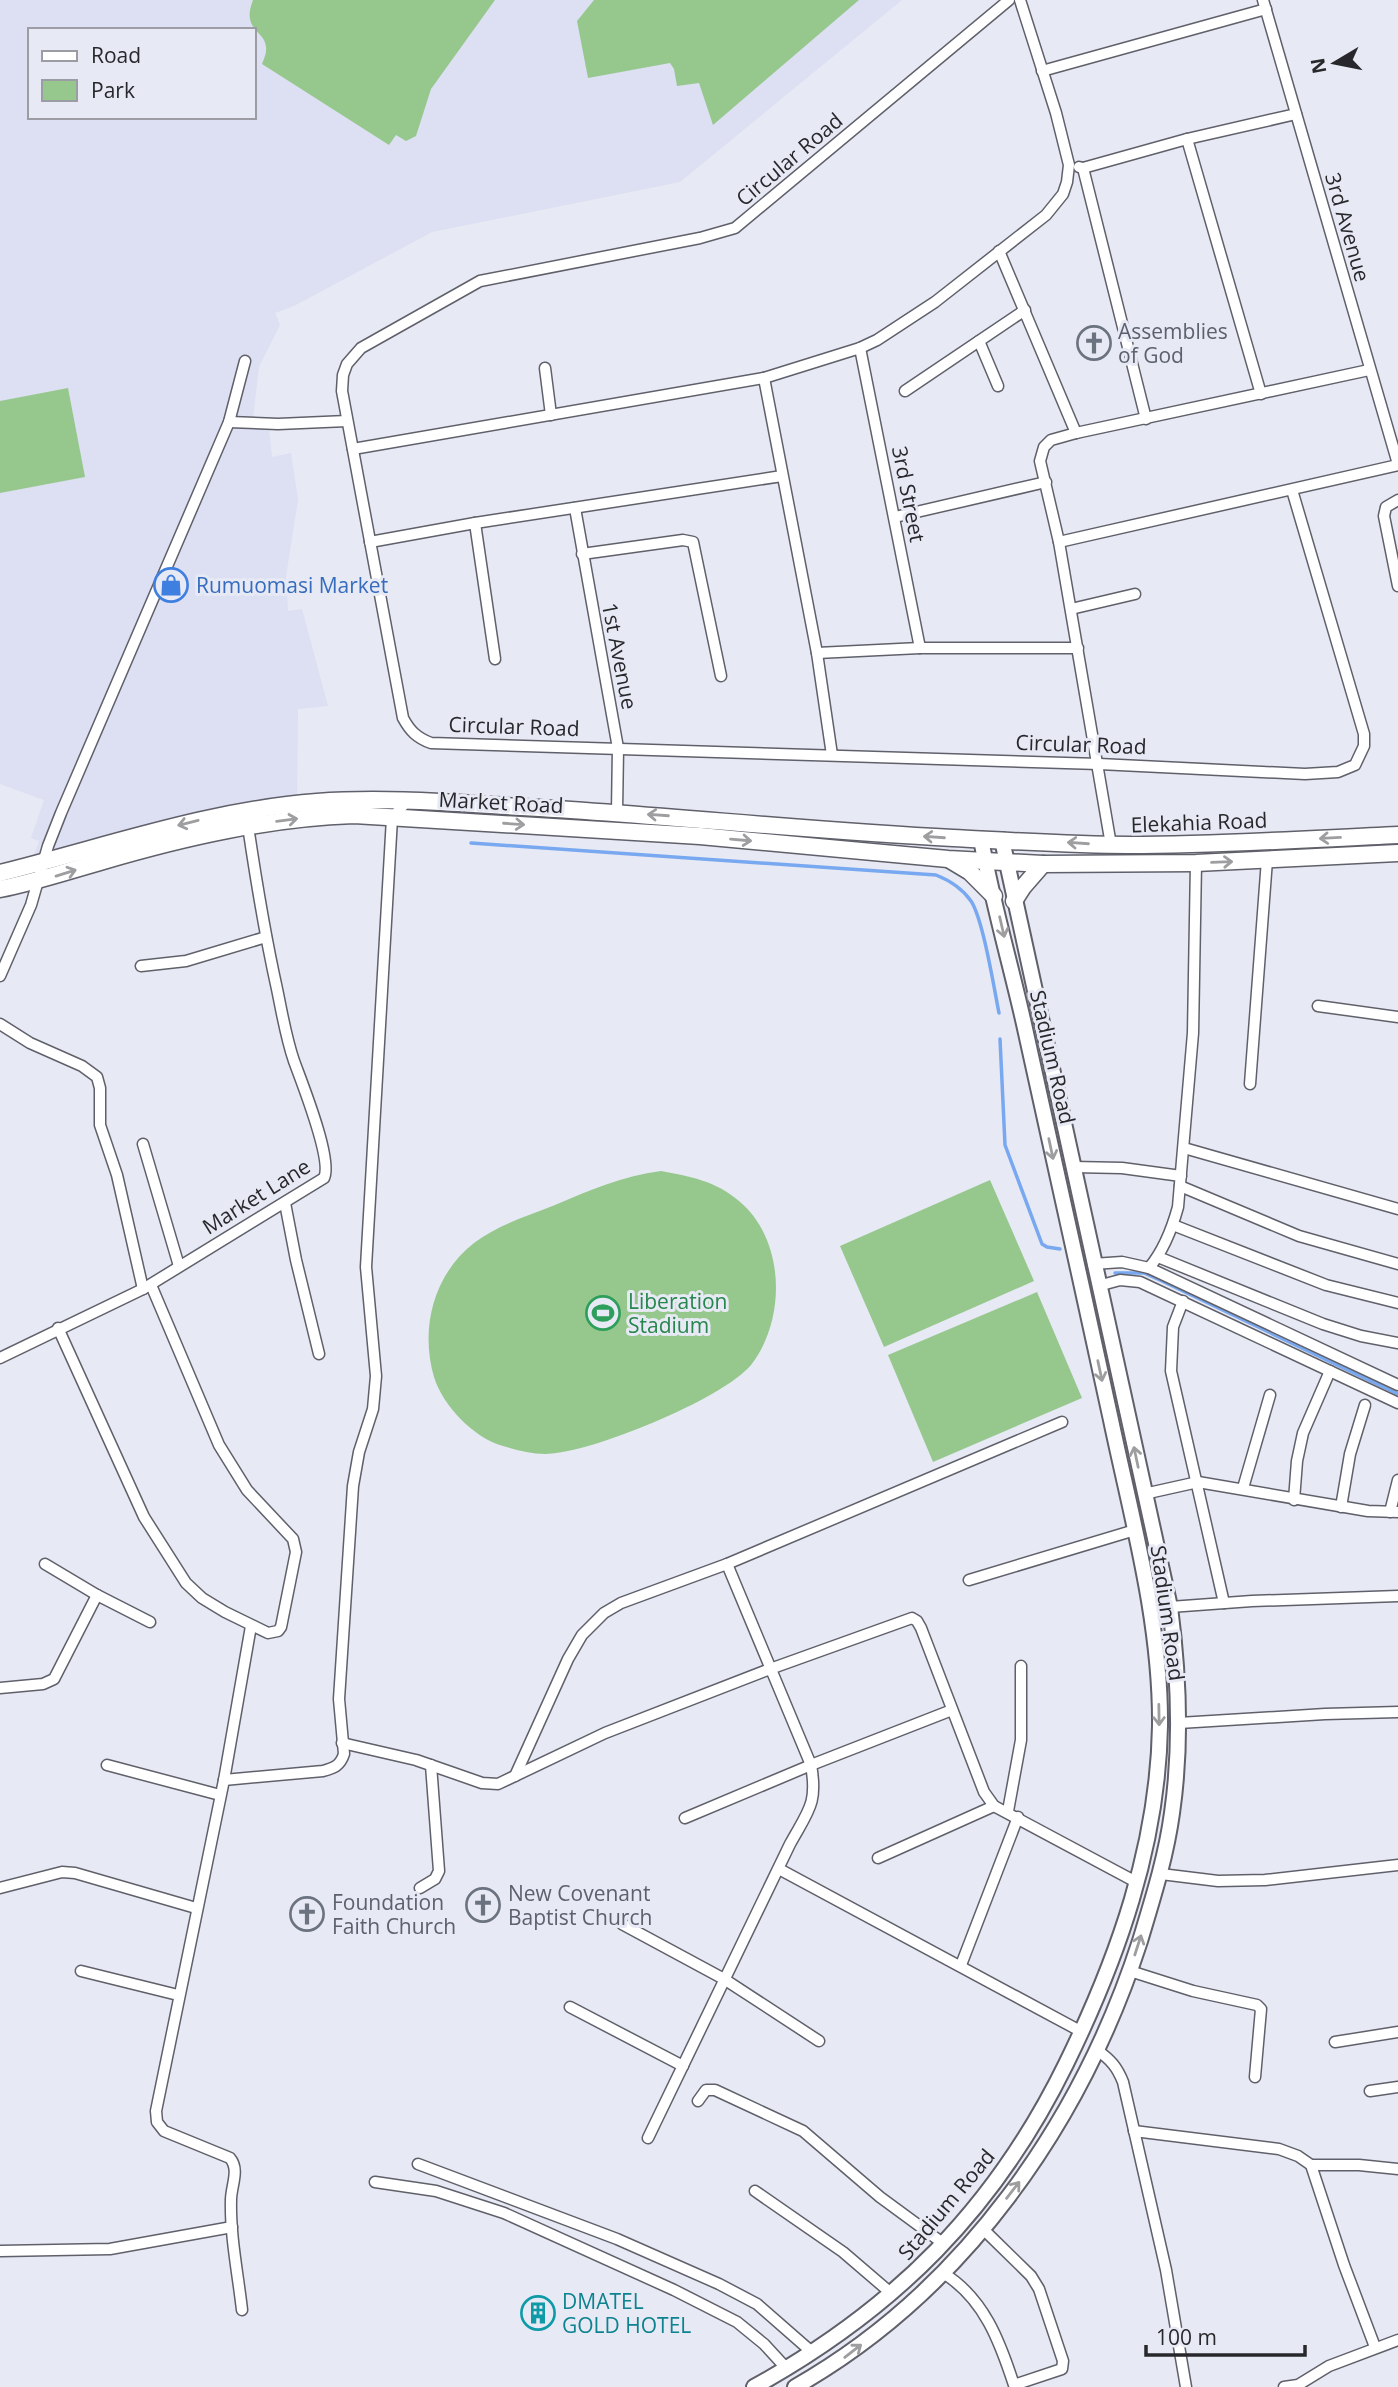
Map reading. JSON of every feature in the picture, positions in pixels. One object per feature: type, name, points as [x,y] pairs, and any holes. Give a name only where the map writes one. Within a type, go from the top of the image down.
[{"type":"main road","name":"Market Road","points":[[0,873],[189,822],[248,810],[317,802],[408,800],[1002,840]]},
{"type":"main road","name":"Market Road","points":[[0,889],[248,826],[354,815],[700,836],[1007,862]]},
{"type":"main road","name":"Elekahia Road","points":[[1002,840],[1111,845],[1235,843],[1398,835]]},
{"type":"main road","name":"Stadium Road","points":[[754,2387],[813,2353],[892,2294],[944,2245],[1006,2167],[1053,2090],[1082,2032],[1114,1955],[1138,1883],[1152,1809],[1160,1726],[1154,1631],[1135,1530],[981,839]]},
{"type":"main road","name":"Stadium Road","points":[[795,2387],[841,2360],[906,2308],[943,2273],[983,2229],[1052,2135],[1097,2050],[1130,1970],[1161,1874],[1172,1813],[1179,1723],[1170,1607],[1002,840]]},
{"type":"main road","name":"Elekahia Road","points":[[1007,862],[1196,863],[1398,853]]},
{"type":"main road","points":[[948,859],[970,872],[994,895]]},
{"type":"main road","points":[[1014,901],[1043,864]]},
{"type":"main road","points":[[1152,1809],[1172,1813]]},
{"type":"street","name":"Circular Road","points":[[1009,0],[736,228],[700,238],[480,281],[361,348],[346,364],[342,391],[347,421],[404,718],[409,729],[431,743],[1099,764],[1305,774],[1338,772],[1356,765],[1364,746],[1364,734],[1292,490]]},
{"type":"street","points":[[353,449],[764,378],[860,348],[935,302],[1046,215],[1057,202],[1067,182],[1069,164],[1056,113],[1020,0]]},
{"type":"street","points":[[1042,71],[1264,5]]},
{"type":"street","name":"3rd Avenue","points":[[1264,5],[1398,464]]},
{"type":"street","points":[[1069,164],[1083,168],[1186,139],[1296,114]]},
{"type":"street","points":[[1186,139],[1261,394]]},
{"type":"street","points":[[1083,168],[1146,419]]},
{"type":"street","points":[[999,251],[1076,433]]},
{"type":"street","points":[[905,391],[1025,310]]},
{"type":"street","points":[[979,341],[998,386]]},
{"type":"street","name":"3rd Street","points":[[860,348],[920,648]]},
{"type":"street","points":[[0,976],[31,905],[61,813],[229,422],[245,361]]},
{"type":"street","points":[[545,368],[551,415]]},
{"type":"street","points":[[1111,845],[1059,542],[1040,461],[1044,447],[1051,440],[1076,433],[1369,370]]},
{"type":"street","points":[[764,378],[817,653],[832,755]]},
{"type":"street","points":[[229,422],[278,424],[347,421]]},
{"type":"street","points":[[1059,542],[1398,464]]},
{"type":"street","points":[[370,542],[475,523],[782,476]]},
{"type":"street","points":[[895,517],[1046,482]]},
{"type":"street","points":[[1398,500],[1386,507],[1384,516],[1398,586]]},
{"type":"street","name":"1st Avenue","points":[[575,508],[618,748],[617,812]]},
{"type":"street","points":[[475,523],[495,659]]},
{"type":"street","points":[[582,554],[683,540],[693,542],[721,676]]},
{"type":"street","points":[[1071,609],[1135,594]]},
{"type":"street","points":[[817,653],[920,648],[1078,648]]},
{"type":"street","points":[[224,1780],[334,1768],[342,1762],[344,1754],[339,1699],[353,1486],[359,1452],[373,1409],[376,1376],[366,1267],[392,818],[408,800]]},
{"type":"street","name":"Market Lane","points":[[0,1358],[147,1287],[324,1178],[327,1170],[317,1126],[290,1049],[266,937],[248,826]]},
{"type":"street","points":[[1250,1084],[1268,860]]},
{"type":"street","points":[[1150,1268],[1173,1225],[1181,1181],[1193,1033],[1196,863]]},
{"type":"street","points":[[141,966],[186,961],[266,937]]},
{"type":"street","points":[[1318,1006],[1398,1017]]},
{"type":"street","points":[[0,1024],[30,1043],[82,1066],[97,1077],[100,1125],[117,1175],[147,1287],[219,1445],[247,1490],[289,1534],[296,1547],[278,1631],[268,1633],[251,1626],[202,1598],[186,1583],[170,1561],[144,1517],[58,1328]]},
{"type":"street","points":[[143,1143],[179,1266]]},
{"type":"street","points":[[1184,1148],[1398,1209]]},
{"type":"street","points":[[1073,1167],[1122,1167],[1181,1181],[1299,1236],[1398,1264]]},
{"type":"street","points":[[285,1203],[319,1354]]},
{"type":"street","points":[[1173,1225],[1326,1285],[1398,1303]]},
{"type":"street","points":[[1158,1257],[1322,1324],[1361,1336],[1398,1343]]},
{"type":"street","points":[[1093,1264],[1122,1262],[1150,1268],[1398,1385]]},
{"type":"street","points":[[1098,1286],[1132,1280],[1183,1301],[1398,1404]]},
{"type":"street","points":[[1183,1301],[1173,1327],[1171,1371],[1224,1603]]},
{"type":"street","points":[[1294,1500],[1297,1461],[1303,1433],[1329,1371]]},
{"type":"street","points":[[1243,1488],[1270,1395]]},
{"type":"street","points":[[1341,1507],[1350,1454],[1365,1405]]},
{"type":"street","points":[[515,1776],[568,1659],[592,1623],[621,1603],[727,1564],[1062,1422]]},
{"type":"street","points":[[1144,1494],[1198,1482],[1243,1488],[1294,1500],[1394,1512],[1398,1480]]},
{"type":"street","points":[[969,1580],[1135,1530]]},
{"type":"street","points":[[45,1563],[97,1595],[150,1622]]},
{"type":"street","points":[[648,2138],[814,1800],[815,1782],[811,1765],[727,1564]]},
{"type":"street","points":[[0,1688],[43,1684],[54,1679],[97,1595]]},
{"type":"street","points":[[1170,1607],[1398,1596]]},
{"type":"street","points":[[342,1743],[386,1751],[488,1784],[498,1784],[605,1733],[912,1618],[921,1628],[984,1792],[994,1805],[1138,1883]]},
{"type":"street","points":[[242,2310],[232,2227],[231,2200],[236,2171],[234,2164],[230,2158],[164,2131],[157,2122],[156,2111],[224,1780],[251,1626]]},
{"type":"street","points":[[1008,1811],[1021,1740],[1021,1666]]},
{"type":"street","points":[[685,1818],[952,1710]]},
{"type":"street","points":[[1179,1723],[1398,1712]]},
{"type":"street","points":[[107,1765],[220,1795]]},
{"type":"street","points":[[420,1888],[435,1879],[439,1871],[431,1765]]},
{"type":"street","points":[[878,1858],[994,1805]]},
{"type":"street","points":[[961,1965],[1018,1817]]},
{"type":"street","points":[[1161,1874],[1219,1881],[1265,1880],[1398,1865]]},
{"type":"street","points":[[779,1868],[1082,2032]]},
{"type":"street","points":[[0,1888],[62,1872],[75,1873],[196,1908]]},
{"type":"street","points":[[622,1924],[724,1979],[819,2041]]},
{"type":"street","points":[[1130,1970],[1193,1991],[1257,2005],[1261,2009],[1255,2077]]},
{"type":"street","points":[[81,1971],[178,1994]]},
{"type":"street","points":[[570,2007],[683,2066]]},
{"type":"street","points":[[1335,2042],[1398,2032]]},
{"type":"street","points":[[1097,2050],[1117,2068],[1134,2131],[1166,2270],[1186,2387]]},
{"type":"street","points":[[1370,2091],[1398,2087]]},
{"type":"street","points":[[698,2101],[706,2091],[715,2090],[803,2131],[880,2197],[944,2245]]},
{"type":"street","points":[[1134,2131],[1279,2149],[1298,2156],[1311,2165],[1359,2165],[1398,2169]]},
{"type":"street","points":[[418,2164],[617,2239],[719,2284],[757,2304],[813,2353]]},
{"type":"street","points":[[1311,2165],[1343,2265],[1375,2347]]},
{"type":"street","points":[[375,2182],[436,2191],[504,2213],[674,2290],[737,2322],[764,2344],[787,2369]]},
{"type":"street","points":[[755,2192],[843,2252],[892,2294]]},
{"type":"street","points":[[0,2251],[110,2249],[232,2227]]},
{"type":"street","points":[[943,2273],[961,2284],[989,2322],[999,2341],[1014,2385],[1062,2369],[1063,2361],[1039,2289],[1031,2276],[983,2229]]},
{"type":"street","points":[[1284,2387],[1307,2381],[1329,2366],[1398,2340]]},
{"type":"shaded area","points":[[0,0],[902,0],[680,182],[432,232],[294,306],[275,313],[280,325],[259,367],[253,418],[268,419],[272,457],[291,453],[298,500],[286,576],[288,611],[302,609],[328,706],[298,709],[297,796],[187,817],[33,858],[39,841],[31,838],[44,800],[0,784]]},
{"type":"green space","points":[[253,0],[495,0],[431,89],[416,136],[406,141],[396,135],[389,145],[262,64],[266,53],[265,41],[252,24],[250,10]]},
{"type":"green space","points":[[594,0],[859,0],[713,125],[699,83],[677,86],[670,63],[588,78],[577,21]]},
{"type":"green space","points":[[68,388],[85,477],[0,493],[0,401]]},
{"type":"green space","points":[[661,1171],[702,1180],[730,1194],[754,1217],[765,1236],[773,1257],[775,1303],[763,1346],[751,1365],[736,1379],[685,1408],[592,1445],[565,1452],[540,1454],[503,1446],[481,1436],[461,1419],[444,1399],[434,1377],[430,1359],[433,1304],[448,1271],[474,1243],[503,1226],[607,1184]]},
{"type":"green space","points":[[990,1180],[1034,1281],[884,1347],[840,1246]]},
{"type":"green space","points":[[1037,1292],[1082,1398],[933,1462],[888,1355]]},
{"type":"waterway","points":[[471,843],[936,875],[951,882],[971,901],[988,954],[999,1013]]},
{"type":"waterway","points":[[1000,1039],[1005,1145],[1042,1244],[1060,1249]]},
{"type":"waterway","points":[[1115,1273],[1144,1273],[1398,1394]]},
{"type":"place","name":"Assemblies of God","points":[[1094,343]]},
{"type":"place","name":"Rumuomasi Market","points":[[171,585]]},
{"type":"place","name":"Liberation Stadium","points":[[603,1313]]},
{"type":"place","name":"New Covenant Baptist Church","points":[[483,1905]]},
{"type":"place","name":"Foundation Faith Church","points":[[307,1914]]},
{"type":"place","name":"DMATEL GOLD HOTEL","points":[[538,2313]]}]
